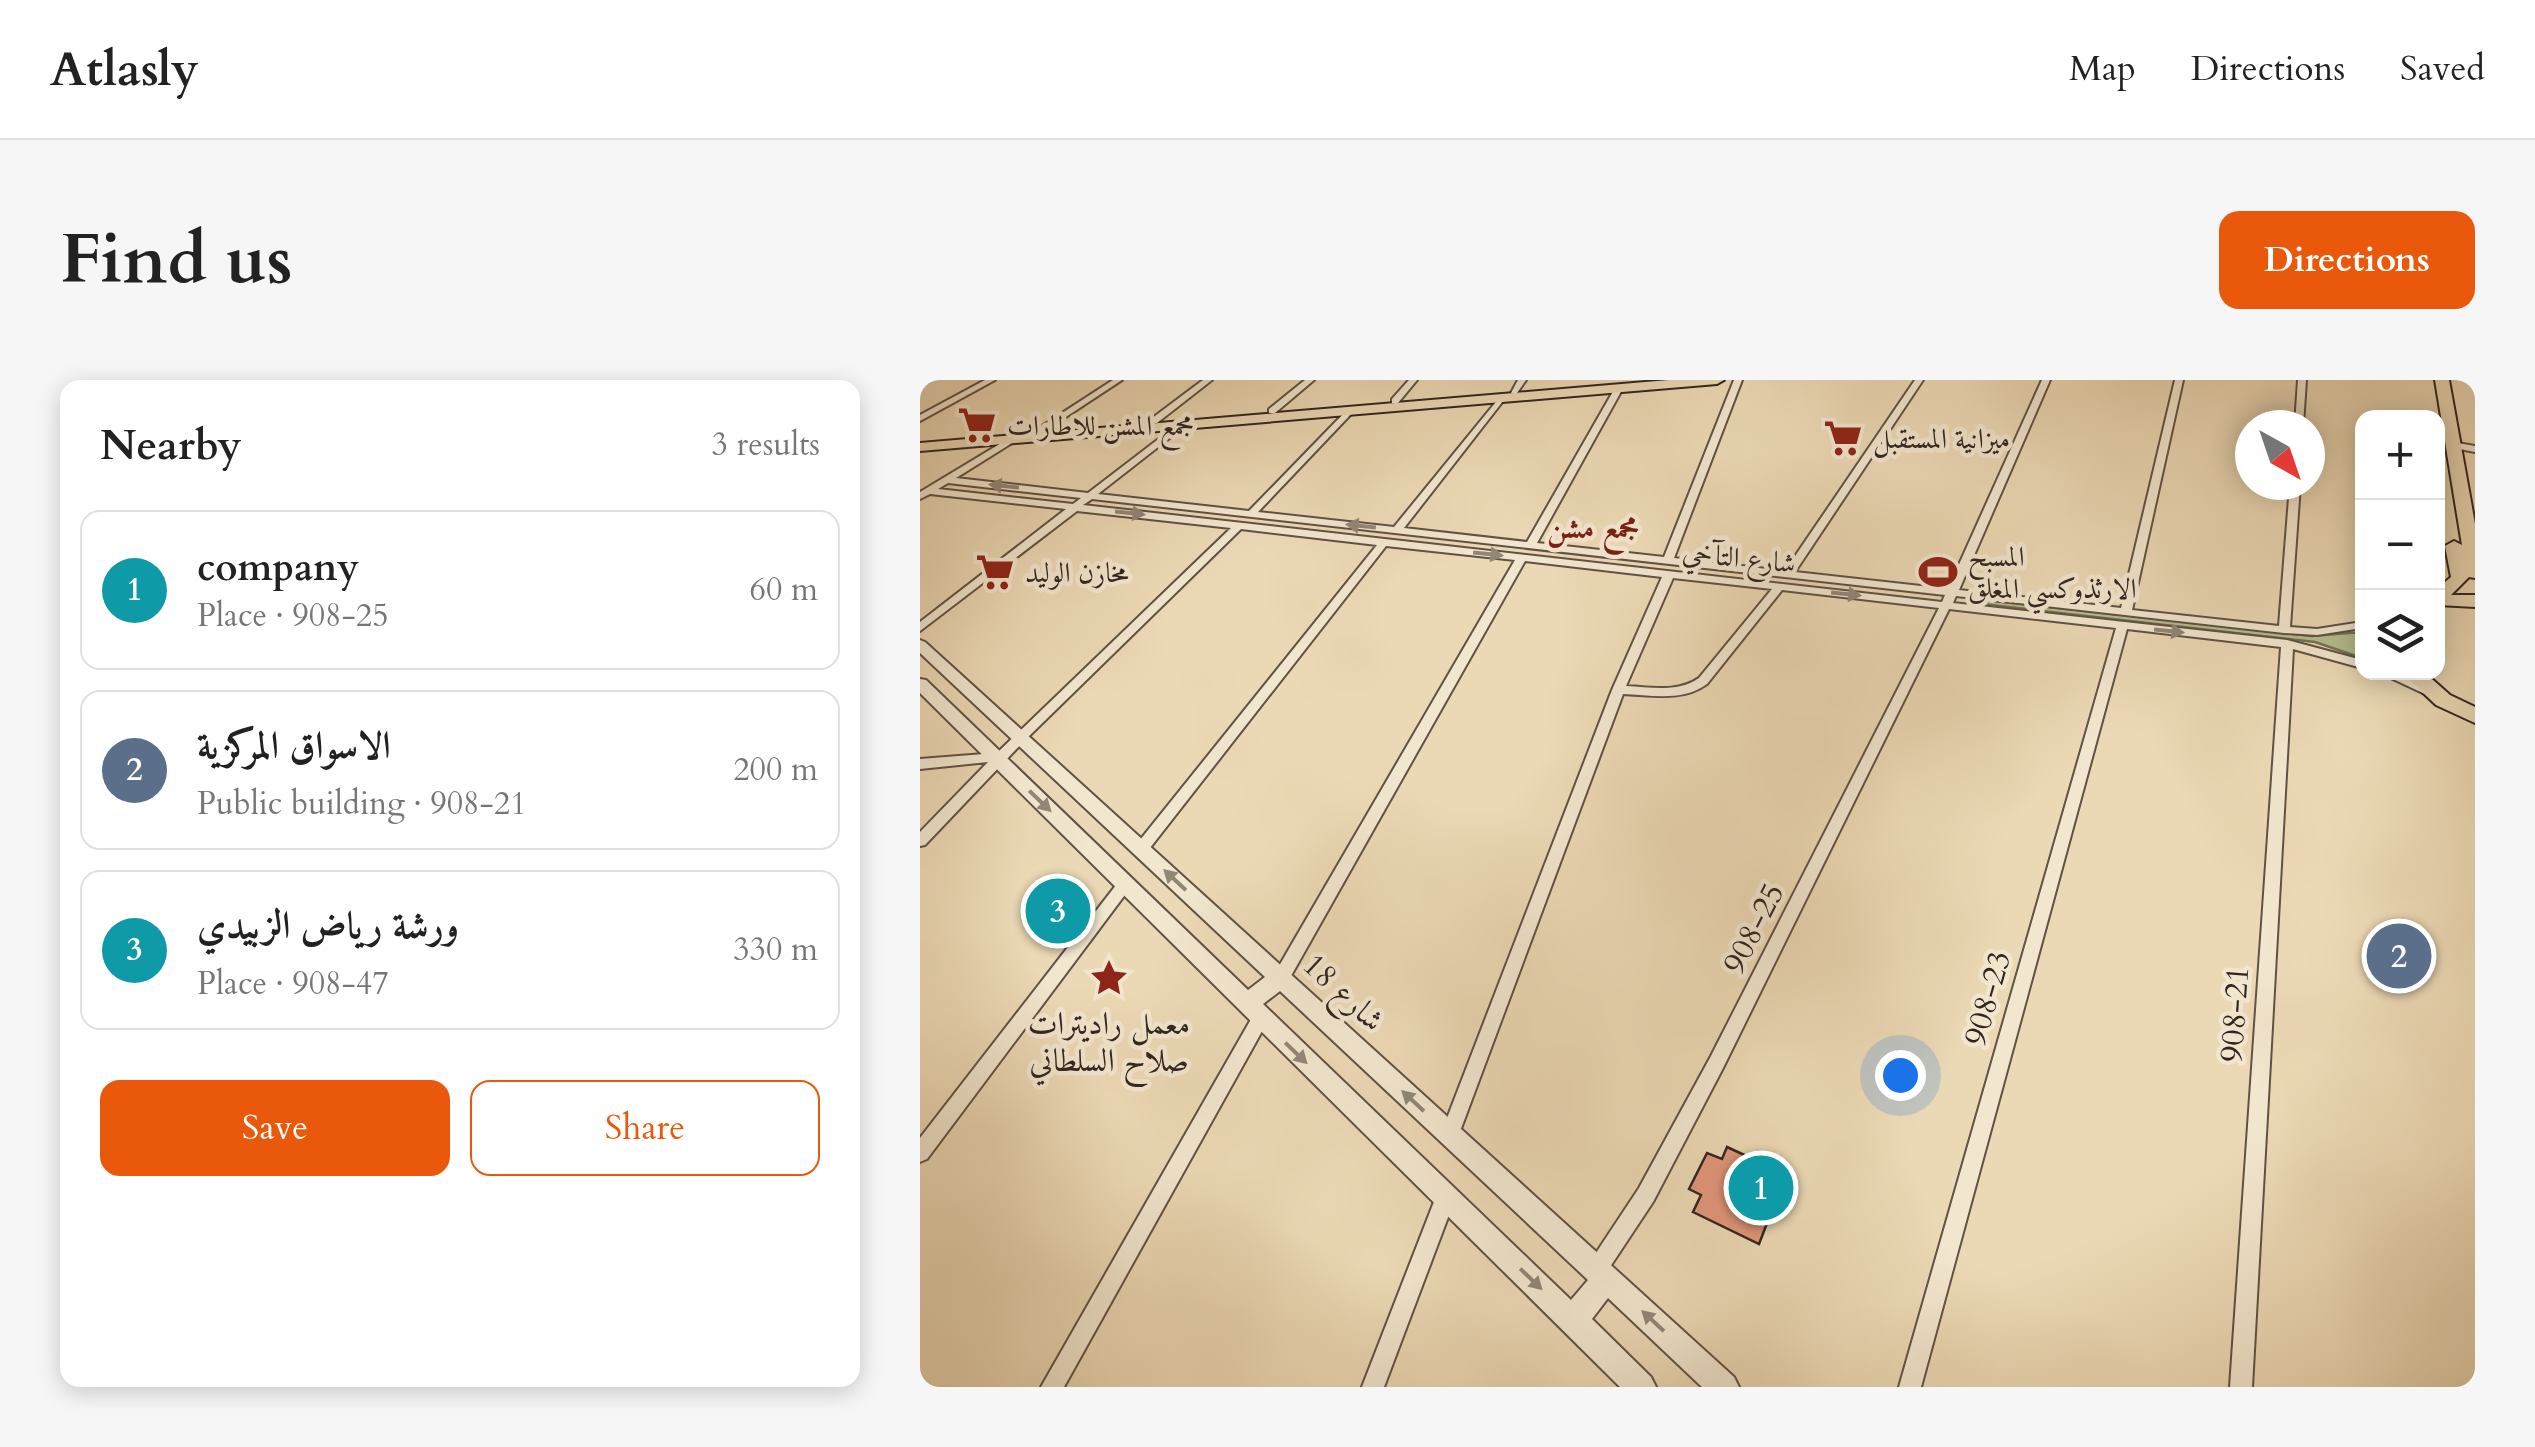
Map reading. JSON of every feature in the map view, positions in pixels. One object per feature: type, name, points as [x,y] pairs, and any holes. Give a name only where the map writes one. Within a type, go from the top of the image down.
[{"type":"main road","points":[[1622,384],[1649,380]]},
{"type":"main road","points":[[920,444],[1040,430],[1512,390],[1718,380]]},
{"type":"main road","points":[[2426,380],[2431,410]]},
{"type":"main road","points":[[2442,380],[2443,410]]},
{"type":"main road","points":[[920,444],[1350,410],[1512,390]]},
{"type":"main road","points":[[2445,447],[2475,573]]},
{"type":"main road","points":[[2445,447],[2460,578],[2445,592]]},
{"type":"main road","points":[[2445,599],[2475,601]]},
{"type":"main road","points":[[2420,680],[2475,734]]},
{"type":"main road","points":[[2437,696],[2475,716]]},
{"type":"street","points":[[920,418],[991,380]]},
{"type":"street","points":[[1040,430],[1118,380]]},
{"type":"street","points":[[1154,421],[1208,380]]},
{"type":"street","points":[[1272,411],[1310,380]]},
{"type":"street","points":[[1394,401],[1414,380]]},
{"type":"street","points":[[1450,1134],[1738,380]]},
{"type":"street","points":[[1788,574],[1920,380]]},
{"type":"street","name":"908-25","points":[[1602,1274],[1717,1062],[1949,599],[2046,380]]},
{"type":"street","name":"908-23","points":[[1910,1387],[2124,619],[2179,380]]},
{"type":"street","points":[[2300,410],[2302,380]]},
{"type":"street","points":[[1052,1387],[1253,1012],[1281,978],[1622,384]]},
{"type":"street","points":[[1397,530],[1512,390]]},
{"type":"street","points":[[1251,514],[1350,410]]},
{"type":"street","points":[[920,628],[1182,424]]},
{"type":"street","points":[[924,494],[1016,438]]},
{"type":"street","points":[[953,444],[977,447],[982,454],[980,460]]},
{"type":"street","points":[[2445,447],[2475,449]]},
{"type":"street","name":"شارع التآخي","points":[[947,480],[1462,538],[1526,552]]},
{"type":"street","name":"شارع التآخي","points":[[924,494],[1455,550],[1526,552],[1668,568],[1780,587],[1949,599]]},
{"type":"street","name":"908-21","points":[[2240,1387],[2294,500]]},
{"type":"street","points":[[920,840],[997,759],[1239,526]]},
{"type":"street","points":[[1455,550],[1462,538]]},
{"type":"street","points":[[1140,849],[1384,542]]},
{"type":"street","name":"شارع التآخي","points":[[1668,568],[1788,574],[1949,599],[2286,637],[2355,662]]},
{"type":"street","points":[[1618,690],[1692,690],[1703,682],[1780,587]]},
{"type":"street","name":"شارع التآخي","points":[[2286,637],[2355,627]]},
{"type":"street","name":"شارع 18","points":[[920,645],[1724,1387]]},
{"type":"street","points":[[2402,680],[2437,696]]},
{"type":"street","points":[[920,684],[1641,1387]]},
{"type":"street","points":[[920,764],[997,759]]},
{"type":"street","points":[[920,1153],[1124,884]]},
{"type":"street","points":[[1373,1387],[1446,1196]]},
{"type":"street","points":[[1573,1320],[1602,1274]]},
{"type":"green space","points":[[1977,599],[2311,636],[2355,633],[2355,656],[2315,642],[1974,603]]},
{"type":"building","points":[[1727,1147],[1786,1174],[1759,1244],[1693,1212],[1701,1195],[1689,1189],[1707,1153],[1722,1159]]},
{"type":"place","name":"مجمع المشن للاطارات","points":[[977,425]]},
{"type":"place","name":"ميزانية المستقبل","points":[[1843,438]]},
{"type":"place","name":"مخازن الوليد","points":[[995,572]]},
{"type":"place","name":"المسبح الارثذوكسي المغلق","points":[[1938,572]]},
{"type":"place","name":"ورشة رياض الزبيدي","points":[[1058,911]]},
{"type":"place","name":"الاسواق المركزية","points":[[2399,956]]},
{"type":"place","name":"معمل راديترات صلاح السلطاني","points":[[1109,978]]},
{"type":"place","name":"company","points":[[1761,1188]]},
{"type":"district","name":"مجمع مشن","points":[[1593,528]]}]
